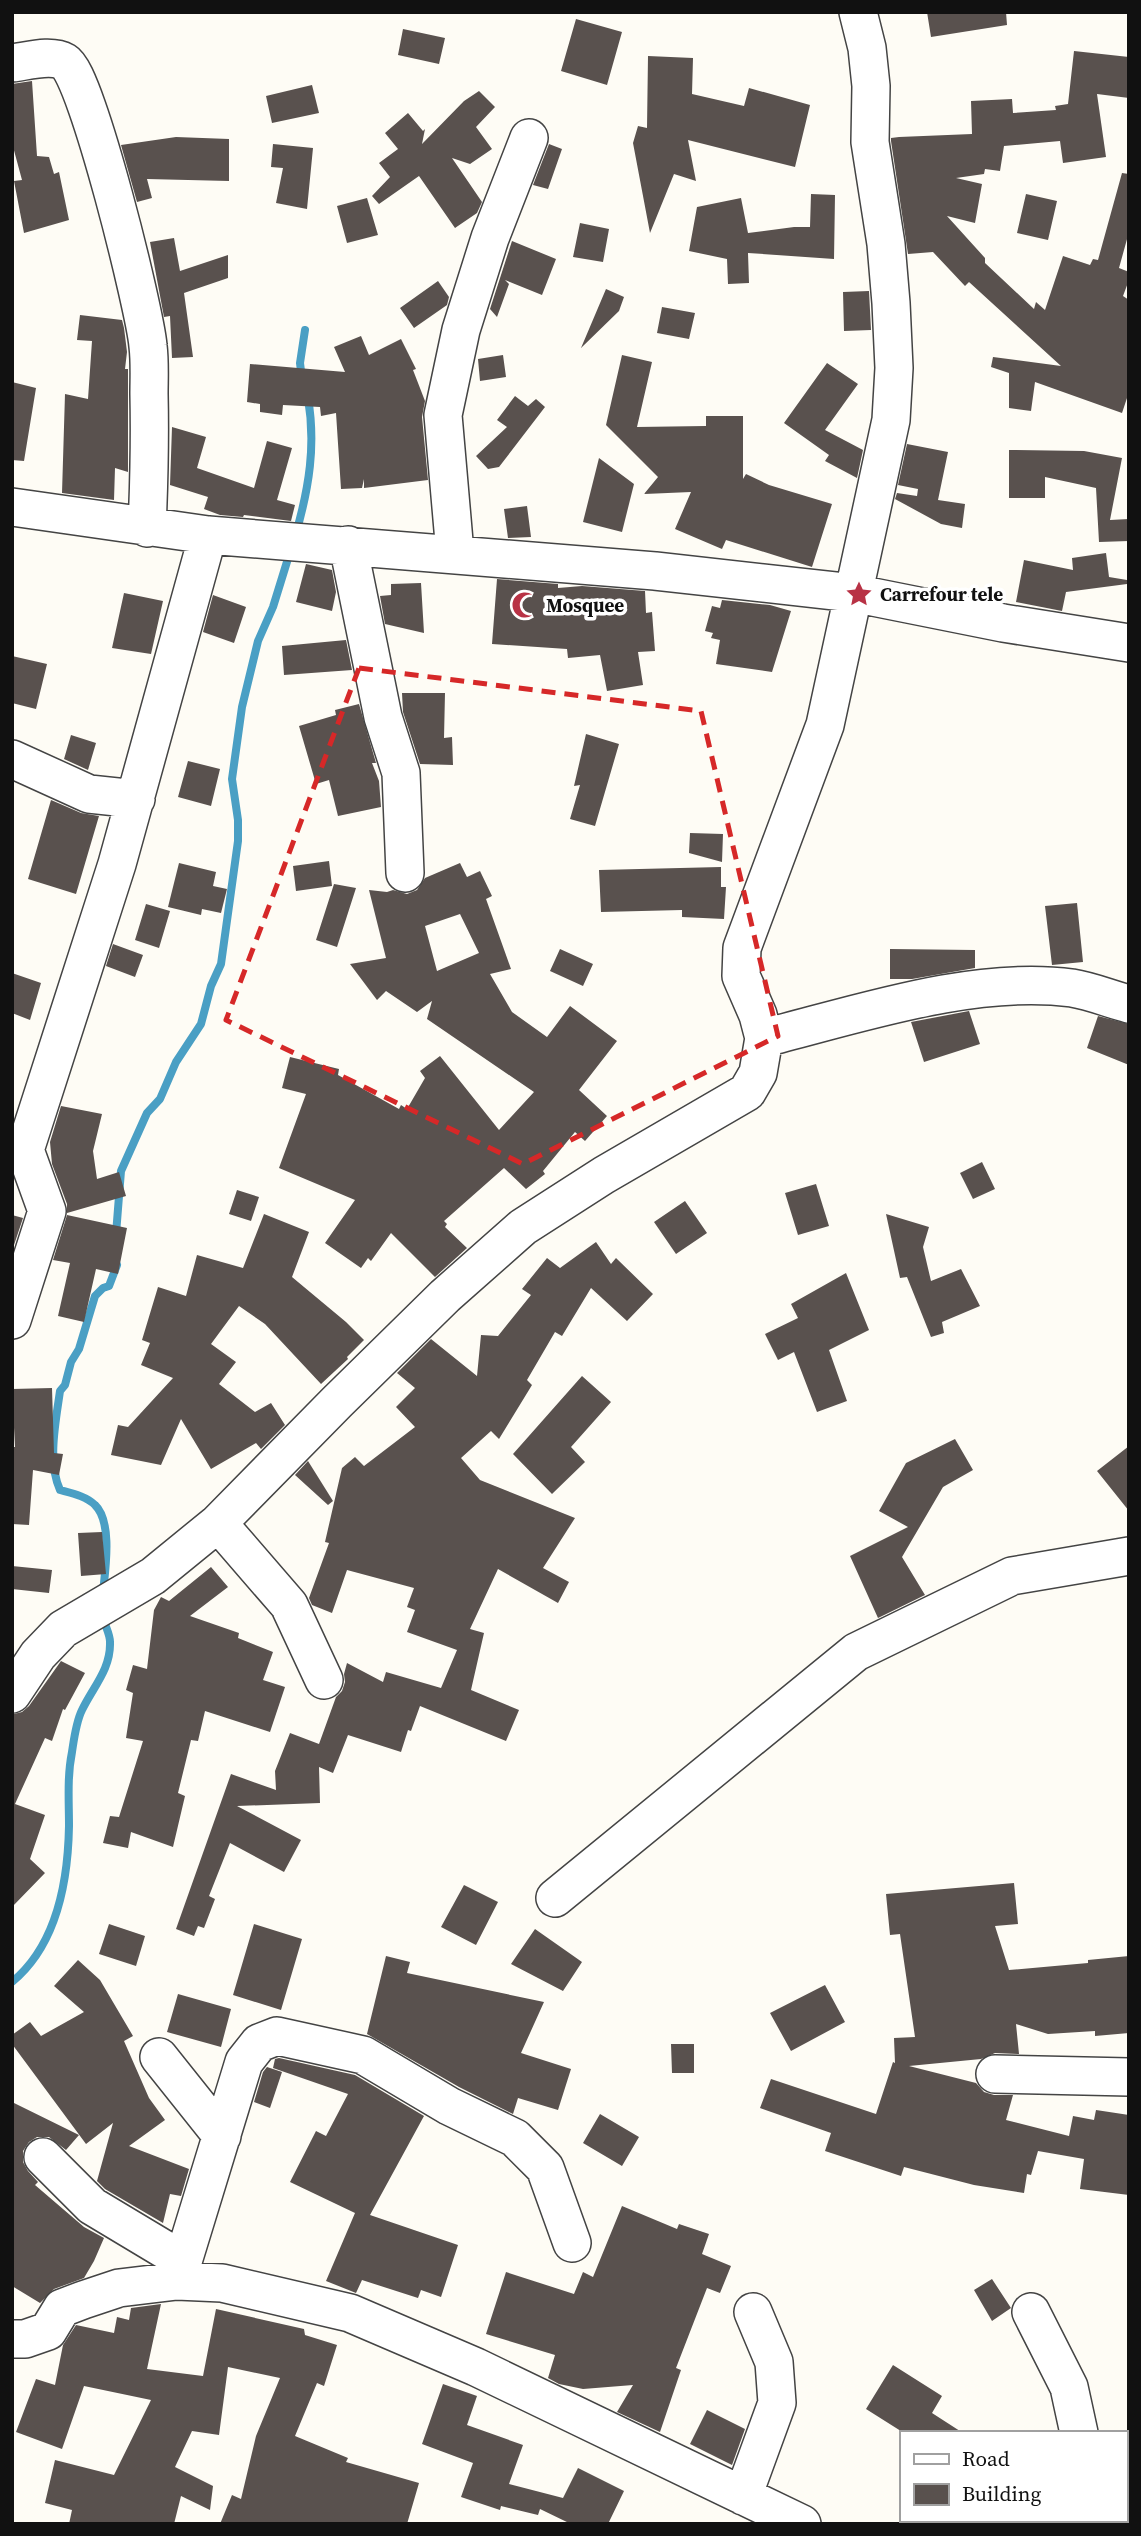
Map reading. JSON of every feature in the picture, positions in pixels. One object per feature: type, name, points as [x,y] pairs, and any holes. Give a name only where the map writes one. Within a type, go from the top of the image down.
[{"type":"street","points":[[12,1694],[38,1656],[63,1629],[153,1576],[218,1523],[445,1296],[523,1227],[604,1175],[747,1092],[758,1073],[764,1038],[741,976],[742,948],[825,725],[891,420],[894,368],[886,244],[870,142],[871,86],[867,48],[858,12]]},
{"type":"street","points":[[12,63],[55,58],[67,63],[73,71],[93,128],[133,266],[148,346],[150,454],[147,527]]},
{"type":"street","points":[[455,553],[443,415],[461,330],[490,238],[529,138]]},
{"type":"street","points":[[12,507],[208,535],[455,553],[853,593],[1003,623],[1129,643]]},
{"type":"street","points":[[12,1320],[47,1211],[24,1150],[136,799],[208,535]]},
{"type":"street","points":[[336,543],[383,718],[401,773],[405,873]]},
{"type":"street","points":[[12,759],[89,794],[136,799]]},
{"type":"street","points":[[764,1038],[912,1001],[1003,985],[1073,988],[1129,1004]]},
{"type":"street","points":[[218,1523],[289,1605],[324,1680]]},
{"type":"street","points":[[555,1898],[856,1652],[1012,1576],[1129,1556]]},
{"type":"street","points":[[180,2271],[243,2062],[259,2043],[277,2036],[363,2055],[449,2106],[515,2138],[545,2168],[572,2243]]},
{"type":"street","points":[[159,2057],[222,2136]]},
{"type":"street","points":[[995,2074],[1129,2077]]},
{"type":"street","points":[[43,2157],[92,2206],[180,2271],[349,2313],[476,2367],[802,2524]]},
{"type":"street","points":[[12,2339],[25,2339],[48,2330],[62,2308],[180,2271]]},
{"type":"street","points":[[743,2496],[777,2403],[775,2362],[752,2312]]},
{"type":"street","points":[[1031,2312],[1069,2387],[1079,2431]]},
{"type":"highlighted area","points":[[359,668],[701,711],[778,1036],[523,1164],[226,1020]]},
{"type":"building","points":[[927,12],[1006,12],[1007,25],[931,37]]},
{"type":"building","points":[[576,19],[622,32],[607,85],[561,71]]},
{"type":"building","points":[[403,29],[445,38],[439,64],[398,55]]},
{"type":"building","points":[[1074,51],[1129,57],[1129,98],[1097,94],[1106,157],[1063,163],[1060,141],[1004,146],[1000,171],[985,169],[984,174],[956,178],[982,184],[975,223],[947,216],[985,258],[985,263],[1034,309],[1036,302],[1045,310],[1063,256],[1090,265],[1093,259],[1098,260],[1122,173],[1129,174],[1129,232],[1119,268],[1129,272],[1123,296],[1129,300],[1129,392],[1122,413],[1035,382],[1031,411],[1009,408],[1009,373],[991,367],[993,357],[1061,366],[969,282],[965,286],[933,252],[908,254],[891,141],[891,138],[899,137],[972,134],[971,101],[1012,99],[1013,113],[1056,110],[1055,106],[1068,104]]},
{"type":"building","points":[[648,56],[693,58],[692,94],[744,106],[749,88],[810,105],[795,167],[688,140],[696,181],[674,174],[650,233],[633,143],[638,126],[647,128]]},
{"type":"building","points":[[32,81],[37,156],[49,157],[54,174],[59,172],[69,220],[24,233],[14,181],[22,180],[12,143],[12,84]]},
{"type":"building","points":[[312,85],[319,113],[272,123],[266,96]]},
{"type":"building","points":[[479,91],[495,107],[476,127],[492,149],[470,164],[452,158],[482,202],[477,213],[455,228],[419,176],[379,204],[372,196],[390,177],[379,163],[398,149],[385,133],[408,113],[423,131],[425,129],[422,144],[464,101]]},
{"type":"building","points":[[176,137],[229,139],[229,181],[147,179],[152,198],[137,202],[121,145]]},
{"type":"building","points":[[273,144],[313,148],[307,209],[276,203],[283,168],[271,167]]},
{"type":"building","points":[[549,144],[562,149],[548,189],[533,185]]},
{"type":"building","points":[[811,194],[835,195],[834,259],[748,253],[749,283],[728,284],[727,259],[689,251],[697,207],[741,198],[748,233],[810,227]]},
{"type":"building","points":[[1026,194],[1057,201],[1048,240],[1017,233]]},
{"type":"building","points":[[367,198],[378,235],[347,243],[337,206]]},
{"type":"building","points":[[580,223],[609,229],[603,262],[573,257]]},
{"type":"building","points":[[174,238],[180,271],[228,255],[228,278],[184,293],[193,357],[172,358],[170,316],[164,317],[150,242]]},
{"type":"building","points":[[512,241],[556,259],[542,295],[505,280],[509,284],[497,317],[490,309]]},
{"type":"building","points":[[438,281],[449,297],[447,305],[414,328],[400,308]]},
{"type":"building","points":[[606,289],[624,297],[619,311],[581,348]]},
{"type":"building","points":[[869,291],[871,330],[844,331],[843,292]]},
{"type":"building","points":[[662,307],[695,313],[689,339],[657,333]]},
{"type":"building","points":[[80,315],[122,320],[124,328],[127,352],[125,369],[128,369],[128,472],[115,468],[114,500],[62,493],[65,394],[88,399],[92,341],[77,340]]},
{"type":"building","points":[[361,336],[369,355],[401,339],[416,369],[413,370],[425,401],[422,417],[428,480],[364,488],[364,479],[362,488],[341,489],[336,413],[321,416],[320,407],[283,405],[282,415],[260,412],[260,404],[247,402],[250,364],[345,372],[334,347]]},
{"type":"building","points":[[503,355],[506,377],[480,381],[478,359]]},
{"type":"building","points":[[622,355],[652,362],[637,427],[706,426],[706,416],[743,416],[743,479],[746,474],[769,485],[832,504],[812,567],[726,540],[722,549],[675,529],[691,492],[644,494],[658,477],[606,425]]},
{"type":"building","points":[[827,363],[858,384],[825,430],[863,450],[857,478],[825,461],[829,455],[784,423]]},
{"type":"building","points":[[12,382],[36,388],[24,461],[12,460]]},
{"type":"building","points":[[515,396],[528,406],[536,399],[545,407],[499,467],[488,469],[476,456],[507,427],[497,420]]},
{"type":"building","points":[[172,427],[206,437],[197,468],[254,488],[267,441],[292,448],[277,500],[295,505],[291,521],[220,515],[204,509],[208,497],[170,485]]},
{"type":"building","points":[[907,444],[948,452],[938,500],[965,504],[962,528],[941,524],[895,499],[897,493],[917,496],[918,489],[898,485]]},
{"type":"building","points":[[1009,450],[1084,451],[1122,458],[1110,520],[1129,519],[1129,541],[1099,542],[1096,488],[1045,477],[1045,498],[1009,498]]},
{"type":"building","points":[[599,458],[634,484],[622,532],[583,522]]},
{"type":"building","points":[[527,506],[531,537],[508,538],[504,509]]},
{"type":"building","points":[[1106,553],[1109,577],[1127,580],[1127,584],[1066,592],[1062,611],[1016,602],[1024,560],[1073,570],[1072,558]]},
{"type":"building","points":[[306,564],[332,570],[336,592],[332,611],[296,602]]},
{"type":"building","points":[[497,579],[558,584],[558,588],[582,586],[645,591],[646,613],[652,612],[655,651],[638,652],[643,685],[607,691],[600,655],[568,658],[567,649],[492,644]]},
{"type":"building","points":[[421,583],[424,633],[385,624],[380,596],[391,595],[391,584]]},
{"type":"building","points":[[124,593],[163,601],[151,654],[112,648]]},
{"type":"building","points":[[213,595],[246,607],[234,643],[203,632]]},
{"type":"building","points":[[722,600],[770,605],[791,611],[772,672],[716,664],[720,640],[711,638],[713,633],[705,631],[712,606],[720,608]]},
{"type":"building","points":[[346,640],[352,670],[284,675],[282,646]]},
{"type":"building","points":[[12,656],[47,664],[36,709],[12,703]]},
{"type":"building","points":[[402,693],[445,693],[444,738],[452,737],[453,765],[420,764],[403,712]]},
{"type":"building","points":[[359,704],[376,763],[372,763],[379,781],[381,807],[338,816],[329,780],[316,784],[299,726],[336,715],[335,710]]},
{"type":"building","points":[[586,734],[619,744],[595,826],[570,819],[580,785],[574,786]]},
{"type":"building","points":[[71,735],[96,743],[88,770],[64,759]]},
{"type":"building","points":[[188,761],[220,769],[211,806],[178,797]]},
{"type":"building","points":[[51,800],[81,813],[99,816],[76,894],[28,879]]},
{"type":"building","points":[[690,833],[723,834],[722,862],[689,853]]},
{"type":"building","points":[[329,861],[332,886],[296,891],[293,866]]},
{"type":"building","points":[[179,863],[216,872],[213,886],[227,889],[221,913],[202,909],[201,915],[168,907]]},
{"type":"building","points":[[460,863],[467,877],[480,871],[492,896],[486,899],[511,969],[490,974],[512,1012],[547,1037],[570,1006],[617,1041],[579,1090],[607,1116],[585,1141],[575,1132],[543,1171],[545,1174],[526,1189],[504,1168],[444,1221],[447,1224],[445,1227],[467,1248],[435,1277],[391,1233],[371,1261],[368,1258],[361,1268],[325,1243],[355,1200],[279,1168],[306,1094],[282,1088],[290,1057],[339,1069],[338,1075],[399,1109],[401,1105],[407,1109],[425,1078],[420,1071],[440,1056],[499,1130],[534,1092],[427,1019],[432,1001],[417,1012],[386,991],[377,1000],[350,964],[386,958],[369,890],[393,890],[407,894],[417,890],[425,878]],"holes":[[[460,914],[479,953],[437,971],[425,926]]]},
{"type":"building","points":[[721,867],[721,887],[726,887],[724,919],[682,917],[682,910],[601,912],[599,870]]},
{"type":"building","points":[[334,884],[356,888],[337,947],[316,940]]},
{"type":"building","points":[[1077,903],[1083,962],[1052,965],[1045,906]]},
{"type":"building","points":[[146,904],[170,911],[159,948],[135,940]]},
{"type":"building","points":[[113,944],[143,955],[135,977],[106,966]]},
{"type":"building","points":[[560,949],[593,964],[583,986],[550,971]]},
{"type":"building","points":[[890,949],[975,950],[975,968],[912,979],[890,979]]},
{"type":"building","points":[[12,973],[41,983],[30,1020],[12,1013]]},
{"type":"building","points":[[969,1011],[980,1044],[924,1062],[911,1022]]},
{"type":"building","points":[[1098,1016],[1129,1024],[1129,1065],[1087,1048]]},
{"type":"building","points":[[61,1106],[102,1114],[93,1151],[97,1179],[119,1172],[126,1196],[67,1213],[67,1204],[52,1164],[50,1142]]},
{"type":"building","points":[[982,1162],[995,1189],[973,1199],[960,1173]]},
{"type":"building","points":[[816,1184],[829,1226],[798,1235],[785,1193]]},
{"type":"building","points":[[237,1190],[259,1197],[251,1221],[229,1214]]},
{"type":"building","points":[[685,1201],[707,1233],[676,1254],[654,1222]]},
{"type":"building","points":[[264,1214],[309,1232],[292,1277],[364,1340],[321,1384],[265,1324],[239,1306],[211,1344],[236,1362],[219,1384],[255,1412],[271,1403],[285,1425],[261,1449],[256,1443],[211,1469],[181,1419],[161,1465],[111,1455],[118,1425],[128,1427],[173,1378],[141,1365],[150,1343],[142,1340],[158,1287],[186,1296],[197,1255],[243,1268]]},
{"type":"building","points":[[886,1214],[929,1227],[923,1247],[931,1281],[961,1269],[980,1306],[942,1322],[944,1333],[931,1337],[907,1277],[900,1278]]},
{"type":"building","points":[[12,1215],[23,1218],[12,1251]]},
{"type":"building","points":[[67,1215],[127,1228],[118,1274],[96,1269],[84,1322],[58,1316],[70,1263],[53,1260]]},
{"type":"building","points":[[596,1242],[611,1264],[616,1258],[653,1294],[627,1321],[591,1288],[562,1336],[555,1332],[527,1380],[532,1385],[499,1439],[491,1431],[461,1458],[480,1480],[575,1518],[543,1568],[569,1582],[558,1603],[498,1569],[470,1629],[484,1633],[471,1690],[519,1710],[506,1741],[420,1706],[401,1752],[348,1735],[333,1773],[319,1767],[320,1803],[237,1806],[301,1840],[284,1872],[230,1843],[209,1896],[215,1899],[204,1928],[198,1926],[194,1936],[176,1929],[231,1774],[276,1790],[275,1771],[290,1733],[319,1744],[336,1697],[342,1691],[347,1663],[383,1682],[386,1672],[441,1688],[457,1650],[407,1632],[415,1610],[407,1607],[414,1588],[347,1570],[332,1613],[312,1605],[309,1598],[329,1543],[325,1542],[342,1468],[355,1457],[364,1466],[415,1427],[396,1407],[415,1388],[397,1373],[431,1339],[477,1376],[481,1335],[498,1336],[531,1295],[522,1289],[547,1258],[560,1268]]},
{"type":"building","points":[[846,1273],[869,1330],[829,1350],[847,1401],[817,1412],[794,1352],[778,1360],[765,1334],[798,1318],[791,1304]]},
{"type":"building","points":[[582,1376],[611,1402],[571,1447],[585,1462],[552,1494],[513,1454]]},
{"type":"building","points":[[52,1388],[54,1453],[63,1454],[59,1475],[33,1470],[29,1525],[12,1524],[12,1447],[15,1447],[12,1389]]},
{"type":"building","points":[[955,1439],[973,1470],[943,1487],[902,1557],[925,1595],[878,1618],[850,1556],[908,1527],[879,1511],[906,1463]]},
{"type":"building","points":[[1129,1446],[1129,1511],[1097,1471]]},
{"type":"building","points":[[308,1461],[333,1501],[328,1505],[295,1475]]},
{"type":"building","points":[[102,1532],[106,1574],[81,1576],[78,1533]]},
{"type":"building","points":[[12,1566],[52,1570],[49,1593],[12,1589]]},
{"type":"building","points":[[211,1567],[228,1587],[190,1616],[239,1633],[238,1638],[273,1652],[263,1680],[285,1687],[270,1732],[205,1711],[198,1741],[191,1740],[178,1793],[185,1796],[173,1847],[131,1832],[128,1848],[103,1843],[110,1816],[119,1817],[143,1741],[126,1738],[133,1693],[126,1690],[133,1665],[147,1669],[154,1610],[161,1597],[169,1601]]},
{"type":"building","points":[[61,1661],[85,1673],[65,1710],[63,1709],[52,1741],[45,1738],[15,1804],[45,1815],[30,1859],[45,1873],[12,1907],[12,1720],[14,1714],[29,1706]]},
{"type":"building","points":[[1014,1883],[1018,1924],[995,1926],[1009,1970],[1088,1963],[1088,1960],[1129,1956],[1129,2033],[1095,2036],[1095,2031],[1048,2034],[1016,2024],[1019,2054],[995,2053],[981,2059],[909,2066],[976,2083],[984,2092],[994,2095],[1013,2095],[1006,2120],[1069,2136],[1073,2116],[1094,2120],[1096,2110],[1129,2115],[1129,2195],[1080,2189],[1084,2159],[1038,2151],[1031,2175],[1027,2174],[1024,2193],[974,2185],[904,2167],[901,2176],[825,2151],[831,2133],[760,2108],[771,2079],[876,2114],[893,2062],[895,2063],[894,2038],[915,2037],[900,1934],[890,1935],[886,1894]]},
{"type":"building","points":[[464,1885],[498,1902],[476,1945],[441,1927]]},
{"type":"building","points":[[109,1924],[145,1936],[136,1966],[99,1954]]},
{"type":"building","points":[[254,1924],[302,1939],[281,2010],[233,1995]]},
{"type":"building","points":[[535,1929],[582,1962],[563,1991],[511,1964]]},
{"type":"building","points":[[386,1956],[410,1962],[407,1973],[544,2002],[521,2053],[571,2069],[558,2110],[518,2098],[513,2114],[459,2087],[367,2034]]},
{"type":"building","points":[[78,1960],[100,1980],[133,2036],[124,2041],[149,2098],[165,2120],[129,2146],[189,2169],[181,2196],[170,2194],[163,2223],[105,2189],[97,2181],[113,2123],[86,2144],[12,2044],[12,2035],[30,2022],[41,2036],[84,2012],[54,1986]]},
{"type":"building","points":[[825,1985],[845,2022],[791,2051],[770,2013]]},
{"type":"building","points":[[178,1994],[231,2009],[221,2047],[167,2032]]},
{"type":"building","points":[[671,2044],[694,2044],[694,2073],[672,2073]]},
{"type":"building","points":[[275,2059],[355,2075],[424,2116],[370,2215],[458,2245],[441,2297],[421,2290],[418,2298],[362,2280],[356,2293],[326,2281],[355,2213],[290,2182],[316,2131],[326,2136],[348,2094],[273,2068]]},
{"type":"building","points":[[267,2067],[282,2072],[270,2108],[254,2102]]},
{"type":"building","points":[[12,2102],[79,2135],[66,2150],[49,2137],[37,2137],[29,2142],[23,2151],[23,2162],[38,2182],[35,2185],[84,2227],[104,2238],[84,2278],[54,2289],[40,2303],[12,2286]]},
{"type":"building","points":[[600,2114],[639,2137],[622,2166],[583,2143]]},
{"type":"building","points":[[622,2206],[677,2229],[679,2224],[709,2234],[702,2254],[731,2266],[720,2293],[707,2288],[676,2368],[681,2370],[660,2432],[617,2412],[633,2385],[583,2389],[559,2384],[548,2378],[555,2355],[486,2334],[506,2272],[574,2294],[583,2272],[593,2277]]},
{"type":"building","points":[[992,2279],[1011,2308],[992,2321],[974,2290]]},
{"type":"building","points":[[161,2304],[147,2369],[203,2376],[216,2309],[304,2329],[305,2335],[337,2345],[324,2386],[317,2383],[295,2436],[348,2458],[346,2462],[419,2483],[407,2524],[220,2524],[232,2495],[241,2499],[256,2436],[280,2378],[228,2367],[219,2435],[192,2431],[175,2467],[213,2486],[210,2510],[181,2496],[174,2524],[69,2524],[72,2510],[45,2503],[55,2460],[114,2475],[151,2400],[84,2386],[62,2449],[16,2432],[36,2379],[55,2385],[63,2345],[76,2325],[114,2333],[117,2317],[129,2320],[131,2308]]},
{"type":"building","points":[[893,2365],[942,2396],[932,2413],[960,2431],[901,2431],[866,2409]]},
{"type":"building","points":[[443,2384],[477,2396],[467,2425],[523,2445],[509,2484],[563,2498],[578,2468],[624,2491],[608,2524],[571,2524],[540,2509],[538,2515],[501,2506],[500,2510],[461,2497],[473,2463],[422,2444]]},
{"type":"building","points":[[707,2410],[745,2429],[732,2465],[690,2444]]},
{"type":"waterway","points":[[302,379],[300,363],[305,330]]},
{"type":"waterway","points":[[296,533],[310,466],[308,398]]},
{"type":"waterway","points":[[116,1234],[121,1171],[147,1113],[160,1099],[176,1062],[201,1024],[211,986],[221,964],[238,841],[232,779],[242,707],[258,641],[273,607],[290,552]]},
{"type":"waterway","points":[[103,1593],[106,1535],[101,1513],[91,1502],[60,1490],[53,1454],[60,1391],[79,1349],[95,1296],[109,1286],[117,1265]]},
{"type":"waterway","points":[[12,1982],[40,1950],[57,1912],[66,1869],[69,1771],[78,1720],[110,1652],[110,1639],[103,1616]]},
{"type":"place","name":"Carrefour tele","points":[[859,594]]},
{"type":"place","name":"Mosquee","points":[[525,605]]}]
